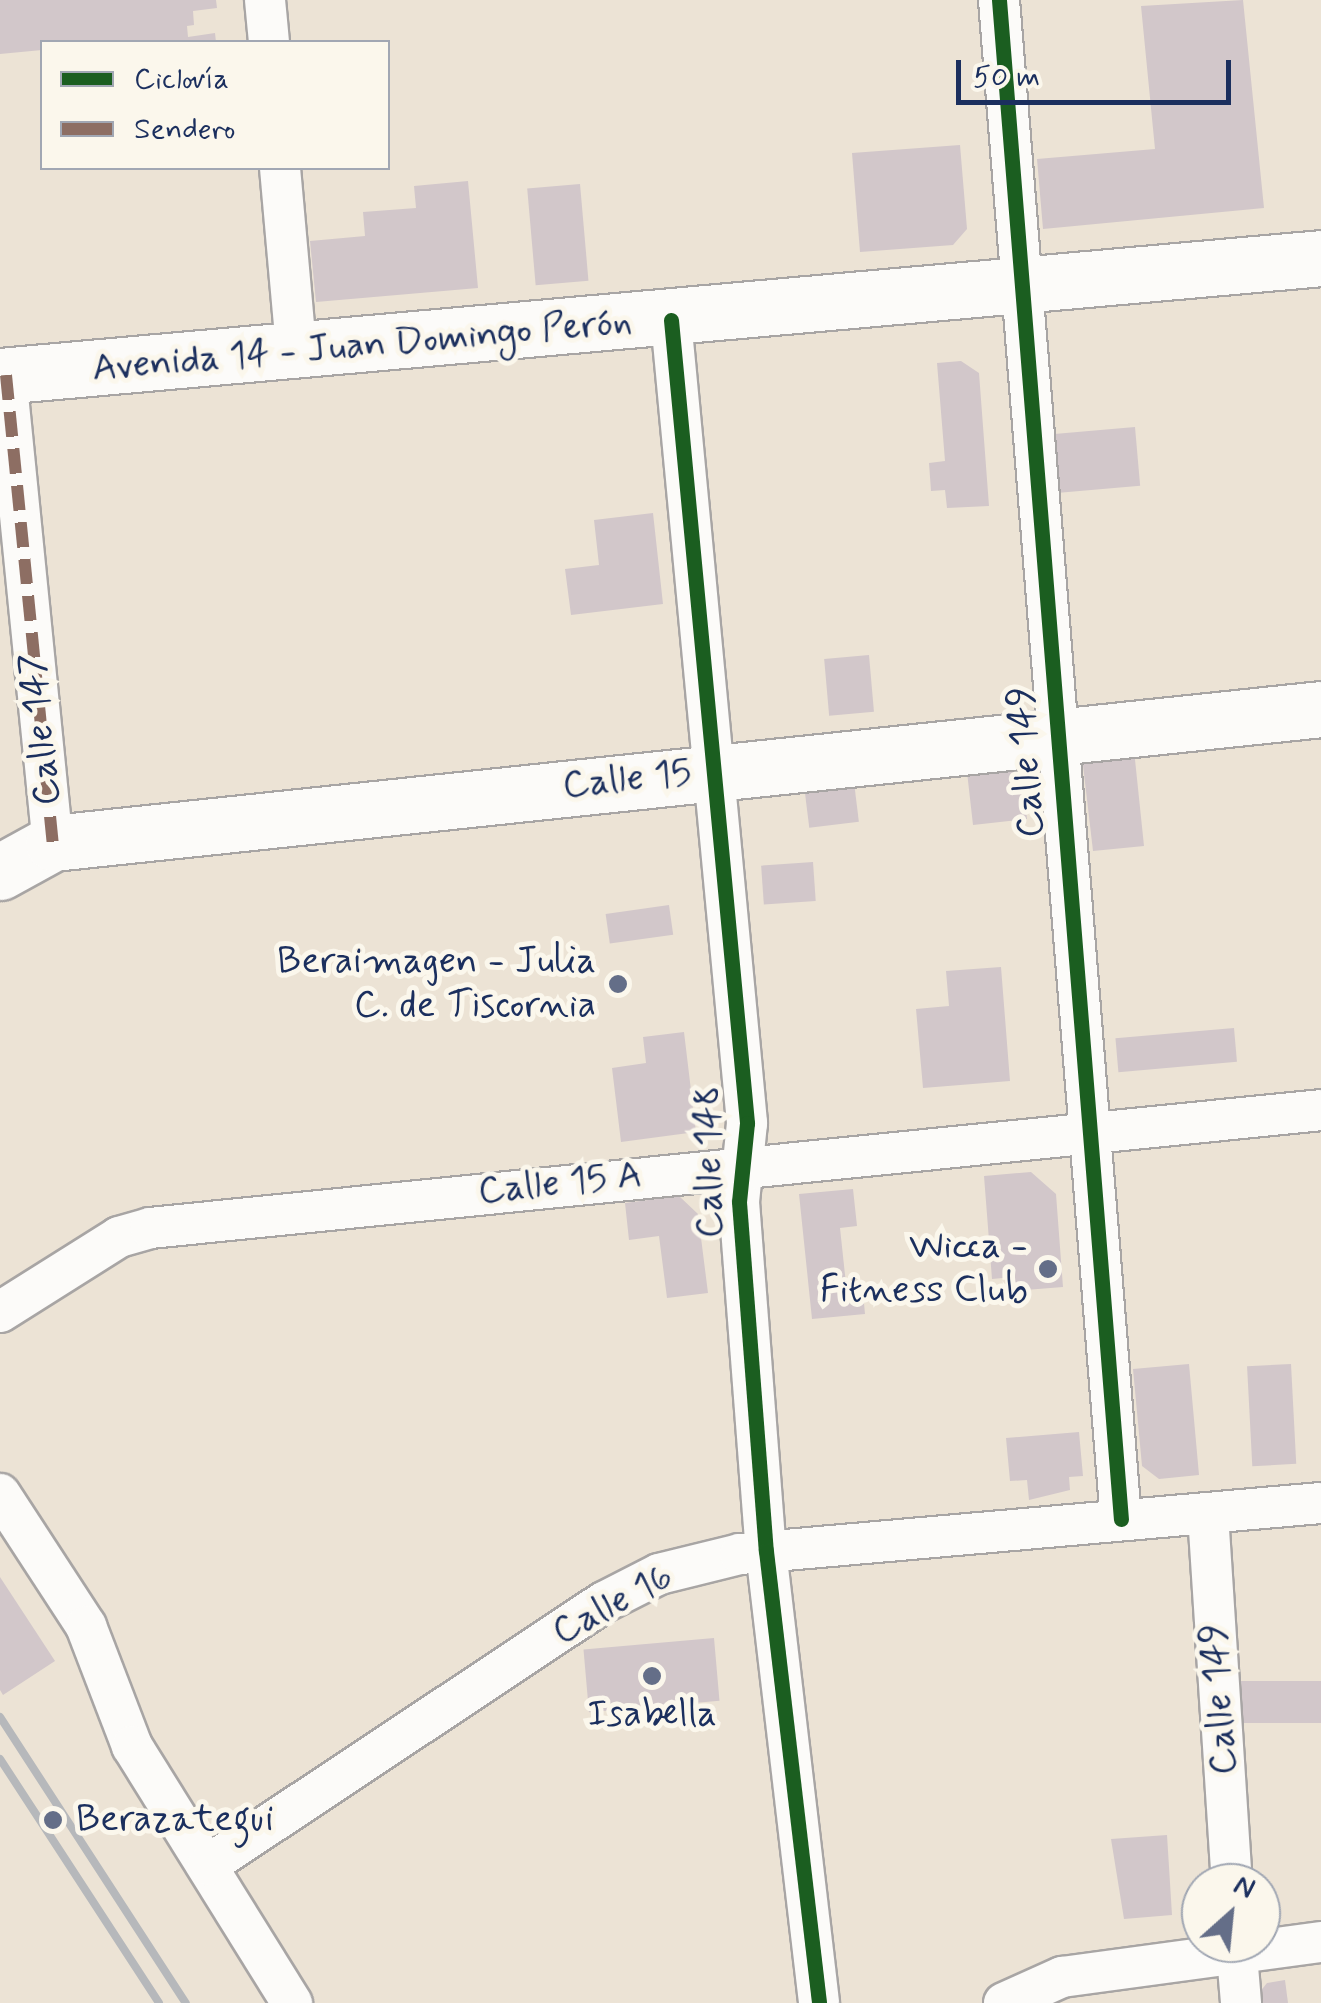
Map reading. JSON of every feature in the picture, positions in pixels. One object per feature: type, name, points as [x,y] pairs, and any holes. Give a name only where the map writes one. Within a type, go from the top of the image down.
[{"type":"main road","name":"Avenida 14 - Juan Domingo Perón","points":[[3,376],[1023,289],[1321,258]]},
{"type":"main road","name":"Calle 15","points":[[0,872],[53,843],[710,770],[1321,709]]},
{"type":"street","points":[[265,0],[269,40]]},
{"type":"street","name":"Calle 149","points":[[999,0],[1121,1518]]},
{"type":"street","points":[[280,170],[296,349]]},
{"type":"street","name":"Calle 148","points":[[671,320],[710,770],[746,1123],[739,1202],[766,1551],[819,2003]]},
{"type":"street","name":"Calle 147","points":[[3,376],[53,843]]},
{"type":"street","name":"Calle 15 A","points":[[0,1312],[119,1237],[150,1228],[742,1165],[1321,1110]]},
{"type":"street","points":[[0,1494],[86,1626],[132,1746],[292,2003]]},
{"type":"street","name":"Calle 16","points":[[208,1865],[604,1602],[659,1574],[766,1551],[1321,1503]]},
{"type":"street","name":"Calle 149","points":[[1208,1514],[1231,1863]]},
{"type":"street","points":[[1281,1944],[1321,1942]]},
{"type":"street","points":[[1004,2003],[1062,1977],[1181,1956]]},
{"type":"street","points":[[1237,1963],[1241,2003]]},
{"type":"building","points":[[0,0],[216,0],[217,8],[193,11],[194,25],[187,26],[188,37],[215,33],[216,40],[40,40],[40,50],[0,54]]},
{"type":"building","points":[[1243,0],[1264,208],[1043,229],[1037,159],[1155,149],[1141,6]]},
{"type":"building","points":[[960,145],[967,229],[953,245],[860,252],[852,153]]},
{"type":"building","points":[[468,181],[478,288],[316,302],[310,241],[365,236],[363,212],[416,208],[414,186]]},
{"type":"building","points":[[580,184],[588,281],[536,285],[527,189]]},
{"type":"building","points":[[961,361],[979,373],[989,506],[947,508],[945,490],[931,491],[929,463],[945,461],[937,363]]},
{"type":"building","points":[[1135,427],[1140,486],[1059,493],[1054,434]]},
{"type":"building","points":[[653,513],[663,604],[571,615],[565,569],[599,565],[594,520]]},
{"type":"building","points":[[869,655],[874,712],[829,716],[824,659]]},
{"type":"building","points":[[1134,750],[1144,846],[1093,851],[1083,765],[1092,754]]},
{"type":"building","points":[[1015,771],[1017,784],[1023,783],[1027,819],[973,825],[967,772]]},
{"type":"building","points":[[854,782],[859,822],[809,828],[804,788]]},
{"type":"building","points":[[813,862],[816,901],[764,905],[761,866]]},
{"type":"building","points":[[669,905],[673,935],[610,944],[606,914]]},
{"type":"building","points":[[1001,967],[1010,1081],[923,1088],[916,1009],[949,1006],[946,971]]},
{"type":"building","points":[[1234,1028],[1237,1062],[1118,1072],[1115,1038]]},
{"type":"building","points":[[684,1032],[696,1132],[621,1142],[612,1068],[646,1063],[643,1037]]},
{"type":"building","points":[[1031,1172],[1056,1194],[1063,1287],[1014,1291],[1013,1277],[992,1279],[984,1176]]},
{"type":"building","points":[[853,1189],[857,1226],[840,1228],[846,1284],[862,1282],[865,1314],[812,1319],[799,1194]]},
{"type":"building","points":[[679,1196],[698,1214],[708,1293],[667,1298],[659,1236],[629,1240],[625,1203]]},
{"type":"building","points":[[1189,1364],[1199,1475],[1159,1479],[1142,1466],[1133,1369]]},
{"type":"building","points":[[1291,1364],[1296,1464],[1252,1466],[1247,1366]]},
{"type":"building","points":[[1079,1432],[1083,1476],[1069,1477],[1070,1490],[1029,1500],[1027,1480],[1010,1481],[1006,1438]]},
{"type":"building","points":[[0,1577],[55,1661],[3,1695],[0,1690]]},
{"type":"building","name":"Isabella","points":[[714,1638],[719,1701],[589,1712],[583,1649]]},
{"type":"building","points":[[1234,1681],[1321,1681],[1321,1723],[1234,1723]]},
{"type":"building","points":[[1167,1835],[1172,1915],[1124,1919],[1111,1839]]},
{"type":"building","points":[[1285,1980],[1288,2003],[1251,2003],[1267,1983]]},
{"type":"railway","points":[[0,1717],[186,2003]]},
{"type":"railway","points":[[0,1759],[159,2003]]},
{"type":"marked path","points":[[6,375],[53,843]]},
{"type":"cycle path","points":[[999,0],[1121,1519]]},
{"type":"cycle path","points":[[671,320],[747,1123],[739,1202],[766,1551],[819,2003]]},
{"type":"place","name":"Beraimagen - Julia C. de Tiscornia","points":[[618,984]]},
{"type":"place","name":"Wicca - Fitness Club","points":[[1048,1269]]},
{"type":"place","name":"Isabella","points":[[652,1676]]},
{"type":"place","name":"Berazategui","points":[[53,1820]]}]
